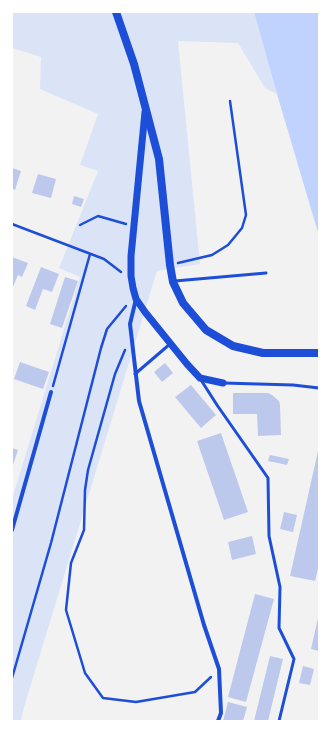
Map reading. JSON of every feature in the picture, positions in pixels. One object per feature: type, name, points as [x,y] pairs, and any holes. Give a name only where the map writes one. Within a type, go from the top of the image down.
[{"type":"main road","points":[[116,12],[146,106],[159,159],[170,265],[173,282],[183,303],[193,318],[206,330],[224,342],[263,353],[319,353]]},
{"type":"street","points":[[146,106],[134,226],[131,276],[136,298],[170,344],[200,378],[223,383]]},
{"type":"street","points":[[136,298],[130,324],[135,374],[141,408],[204,625],[219,669],[220,713],[218,721]]},
{"type":"street","points":[[12,530],[51,392]]},
{"type":"lane","points":[[173,282],[266,273]]},
{"type":"lane","points":[[135,374],[170,344]]},
{"type":"lane","points":[[200,378],[217,406],[268,478],[269,536],[280,587],[279,628],[294,659],[279,721]]},
{"type":"lane","points":[[223,383],[293,385],[319,388]]},
{"type":"path","points":[[170,265],[212,255],[228,245],[242,228],[246,215],[230,101]]},
{"type":"path","points":[[80,225],[98,216],[134,226]]},
{"type":"path","points":[[12,224],[104,259],[123,273],[131,276]]},
{"type":"path","points":[[51,392],[90,254]]},
{"type":"path","points":[[12,678],[51,543],[107,329],[122,310],[136,298]]},
{"type":"path","points":[[131,342],[121,358],[115,374],[88,470],[85,490],[84,530],[71,563],[66,610],[85,673],[103,698],[136,702],[195,692],[219,669]]},
{"type":"shaded area","points":[[12,12],[254,12],[277,94],[265,88],[238,43],[178,41],[200,264],[157,271],[21,721],[12,721],[12,499],[80,277],[59,268],[98,171],[80,165],[98,114],[40,89],[41,57],[12,48]]},
{"type":"water","points":[[254,12],[319,12],[319,236],[277,94]]},
{"type":"building","points":[[12,168],[21,171],[15,190],[12,189]]},
{"type":"building","points":[[38,174],[56,179],[51,198],[32,193]]},
{"type":"building","points":[[74,196],[84,199],[81,207],[72,204]]},
{"type":"building","points":[[12,257],[28,263],[22,277],[18,275],[12,289]]},
{"type":"building","points":[[41,267],[59,274],[52,292],[43,289],[35,310],[26,306]]},
{"type":"building","points":[[65,277],[78,281],[62,328],[50,324]]},
{"type":"building","points":[[20,362],[49,372],[43,389],[14,379]]},
{"type":"building","points":[[165,363],[173,373],[162,382],[154,372]]},
{"type":"building","points":[[191,385],[216,415],[201,428],[175,397]]},
{"type":"building","points":[[233,393],[268,393],[279,401],[281,435],[258,436],[257,414],[233,414]]},
{"type":"building","points":[[221,433],[248,512],[224,520],[197,441]]},
{"type":"building","points":[[12,448],[18,450],[12,468]]},
{"type":"building","points":[[318,451],[319,564],[315,581],[290,576]]},
{"type":"building","points":[[270,455],[289,459],[287,465],[268,461]]},
{"type":"building","points":[[284,512],[297,515],[293,532],[280,529]]},
{"type":"building","points":[[252,536],[256,554],[232,560],[228,542]]},
{"type":"building","points":[[255,594],[274,599],[246,702],[228,697]]},
{"type":"building","points":[[319,618],[319,651],[311,649]]},
{"type":"building","points":[[270,656],[283,659],[268,721],[254,721]]},
{"type":"building","points":[[303,666],[314,669],[310,685],[299,683]]},
{"type":"building","points":[[228,702],[247,707],[243,721],[223,721]]}]
